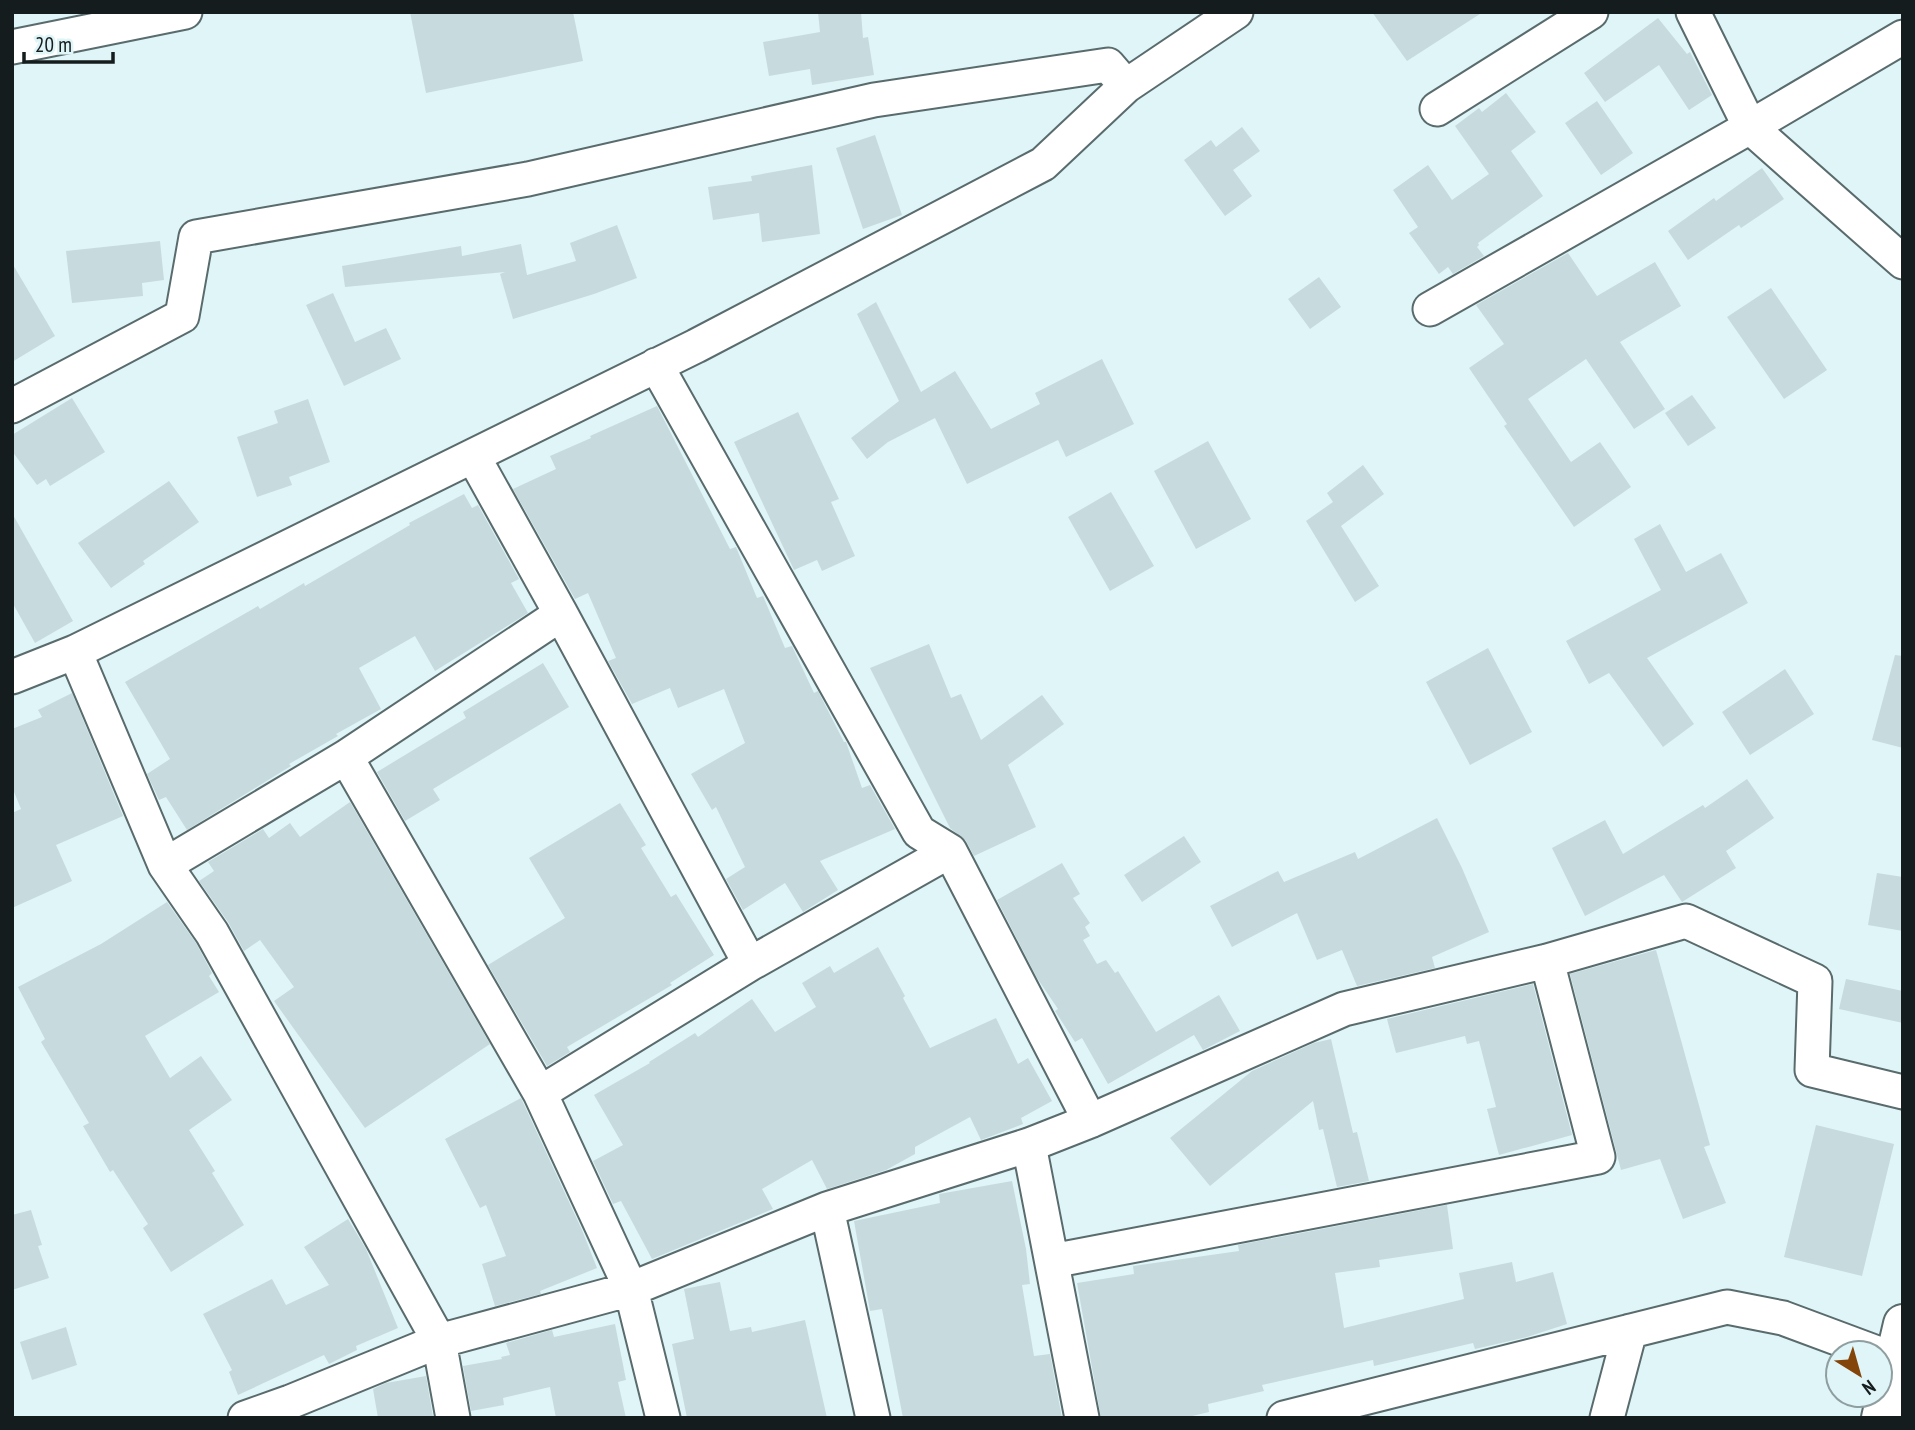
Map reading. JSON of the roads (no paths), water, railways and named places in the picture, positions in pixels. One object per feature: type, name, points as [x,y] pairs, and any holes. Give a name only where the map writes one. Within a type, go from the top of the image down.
[{"type":"street","points":[[12,47],[147,16],[185,12]]},
{"type":"street","points":[[12,677],[75,652],[656,365],[1043,164],[1126,86],[1236,12]]},
{"type":"street","points":[[1437,109],[1591,12]]},
{"type":"street","points":[[1693,12],[1750,127],[1903,262]]},
{"type":"street","points":[[1430,309],[1903,37]]},
{"type":"street","points":[[12,407],[182,316],[196,237],[528,179],[874,100],[1108,65],[1126,86]]},
{"type":"street","points":[[656,365],[919,832],[950,851],[1090,1121]]},
{"type":"street","points":[[473,456],[750,964]]},
{"type":"street","points":[[165,864],[346,757],[561,614]]},
{"type":"street","points":[[75,652],[165,864],[212,933],[439,1341],[453,1418]]},
{"type":"street","points":[[346,757],[540,1093],[631,1289],[663,1418]]},
{"type":"street","points":[[540,1093],[750,964],[950,851]]},
{"type":"street","points":[[245,1418],[291,1410],[439,1341],[631,1289],[827,1209],[1029,1145],[1090,1121],[1344,1009],[1547,961],[1686,921],[1815,981],[1812,1070],[1903,1092]]},
{"type":"street","points":[[1052,1261],[1598,1157],[1547,961]]},
{"type":"street","points":[[1029,1145],[1082,1418]]},
{"type":"street","points":[[827,1209],[873,1418]]},
{"type":"street","points":[[1284,1418],[1727,1307],[1783,1318],[1857,1339]]},
{"type":"street","points":[[1606,1418],[1630,1331]]}]
